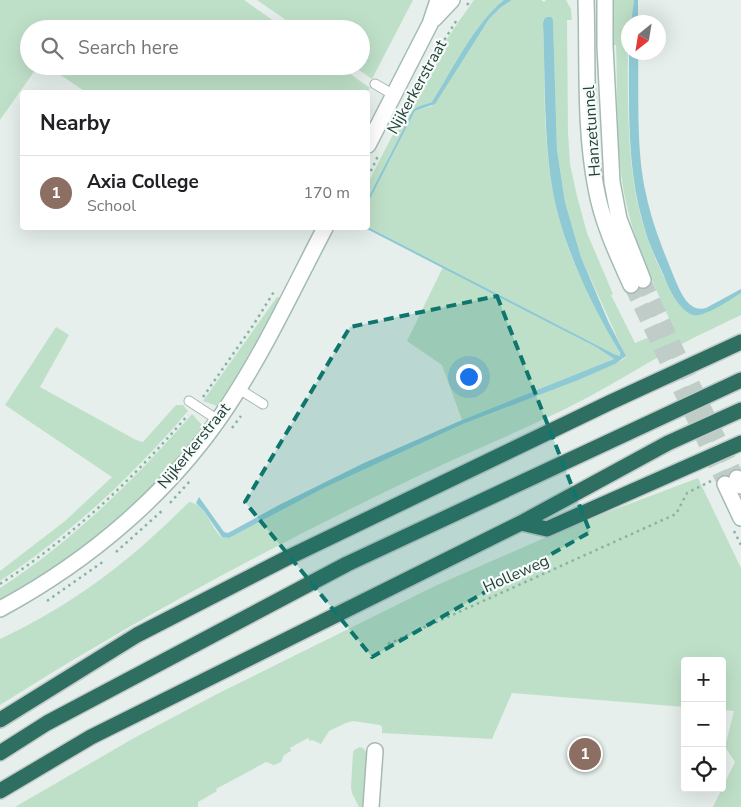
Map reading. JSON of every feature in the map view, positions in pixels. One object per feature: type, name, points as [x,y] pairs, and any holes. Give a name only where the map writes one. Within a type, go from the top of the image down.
[{"type":"highway","points":[[0,720],[137,636],[285,559],[611,402],[741,342]]},
{"type":"highway","points":[[0,753],[47,723],[346,564],[741,380]]},
{"type":"highway","points":[[0,791],[107,729],[521,523],[668,443],[741,410]]},
{"type":"highway","points":[[521,523],[547,529],[741,443]]},
{"type":"main road","name":"Nijkerkerstraat","points":[[374,149],[394,95],[430,24],[438,0]]},
{"type":"main road","name":"Hanzetunnel","points":[[586,0],[590,144],[596,188],[605,223],[637,283],[612,182],[605,46],[606,0]]},
{"type":"main road","name":"Nijkerkerstraat","points":[[430,24],[460,6]]},
{"type":"main road","name":"Nijkerkerstraat","points":[[0,609],[68,568],[125,523],[174,475],[218,420],[239,389],[324,230]]},
{"type":"main road","points":[[734,483],[741,518]]},
{"type":"main road","points":[[371,807],[375,750]]},
{"type":"lane","points":[[375,84],[394,95]]},
{"type":"lane","points":[[239,389],[264,404]]},
{"type":"lane","points":[[193,403],[218,420]]},
{"type":"path","name":"Nijkerkerstraat","points":[[422,76],[460,6],[471,0]]},
{"type":"path","name":"Nijkerkerstraat","points":[[370,168],[374,149]]},
{"type":"path","name":"Nijkerkerstraat","points":[[0,584],[67,535],[163,444],[193,403],[224,370],[277,286]]},
{"type":"path","name":"Holleweg","points":[[388,644],[676,514],[687,493],[702,485]]},
{"type":"highlighted area","points":[[497,296],[590,532],[372,657],[245,502],[350,327]]},
{"type":"green space","points":[[0,0],[244,0],[272,20],[20,20],[20,75],[32,75],[0,120]]},
{"type":"green space","points":[[257,0],[413,0],[372,79],[366,75],[370,75],[370,20],[286,20]]},
{"type":"green space","points":[[474,0],[505,0],[494,9],[474,34],[432,102],[413,110],[370,194],[370,179],[410,101]]},
{"type":"green space","points":[[512,0],[541,0],[544,2],[546,0],[566,0],[571,9],[572,20],[567,20],[570,164],[587,233],[613,294],[611,295],[635,343],[673,327],[640,250],[622,183],[616,45],[614,45],[612,0],[634,0],[632,15],[621,15],[621,60],[628,60],[630,150],[637,201],[645,230],[667,283],[674,295],[687,310],[692,314],[707,312],[741,293],[741,315],[680,345],[578,403],[412,479],[192,591],[47,675],[0,705],[0,639],[53,611],[101,579],[145,543],[189,502],[204,511],[221,537],[229,538],[324,488],[463,424],[576,381],[626,357],[581,257],[565,202],[557,150],[553,20],[544,19],[543,21],[546,130],[554,196],[572,258],[620,356],[370,228],[370,199],[415,111],[432,106],[489,19]]},
{"type":"green space","points":[[60,75],[352,75],[370,88],[368,90],[83,90]]},
{"type":"green space","points":[[443,267],[596,347],[614,359],[462,420],[442,365],[407,341]]},
{"type":"green space","points":[[277,297],[281,298],[217,406],[203,401]]},
{"type":"green space","points":[[56,327],[69,335],[40,387],[136,440],[143,442],[176,405],[183,405],[188,411],[123,481],[100,502],[52,543],[0,581],[0,571],[65,521],[112,477],[5,405]]},
{"type":"green space","points":[[192,414],[203,426],[141,497],[84,546],[43,574],[0,599],[0,588],[53,550],[102,508]]},
{"type":"green space","points":[[698,478],[741,568],[741,807],[713,807],[720,792],[726,792],[726,780],[735,762],[726,748],[734,711],[726,710],[726,657],[681,657],[681,707],[512,693],[492,739],[382,733],[380,725],[353,721],[329,731],[321,744],[310,741],[308,738],[290,748],[291,751],[284,755],[281,762],[274,765],[266,762],[216,789],[217,791],[198,802],[198,807],[15,807],[134,738],[219,693],[435,586],[576,524]]},
{"type":"green space","points":[[360,747],[367,753],[364,807],[359,807],[351,787],[353,753],[354,750]]},
{"type":"water","points":[[504,0],[512,0],[489,19],[435,104],[415,111],[370,199],[370,194],[413,110],[432,102],[474,34],[493,10]]},
{"type":"water","points":[[634,0],[638,0],[638,15],[632,15]]},
{"type":"water","points":[[551,17],[553,20],[557,150],[565,202],[581,257],[608,321],[626,356],[615,364],[576,381],[463,424],[324,488],[229,538],[222,537],[196,503],[199,497],[224,532],[228,533],[279,505],[364,463],[462,420],[614,359],[596,347],[369,230],[370,228],[620,356],[584,286],[558,215],[547,147],[544,19]]},
{"type":"water","points":[[629,60],[638,60],[639,142],[646,194],[658,236],[679,288],[690,304],[700,309],[706,308],[741,289],[741,293],[704,314],[693,315],[683,309],[669,287],[650,244],[634,181],[629,117]]},
{"type":"tunnel","points":[[643,280],[737,478]]},
{"type":"tunnel","points":[[631,285],[725,484]]},
{"type":"place","name":"Axia College","points":[[585,754]]}]
